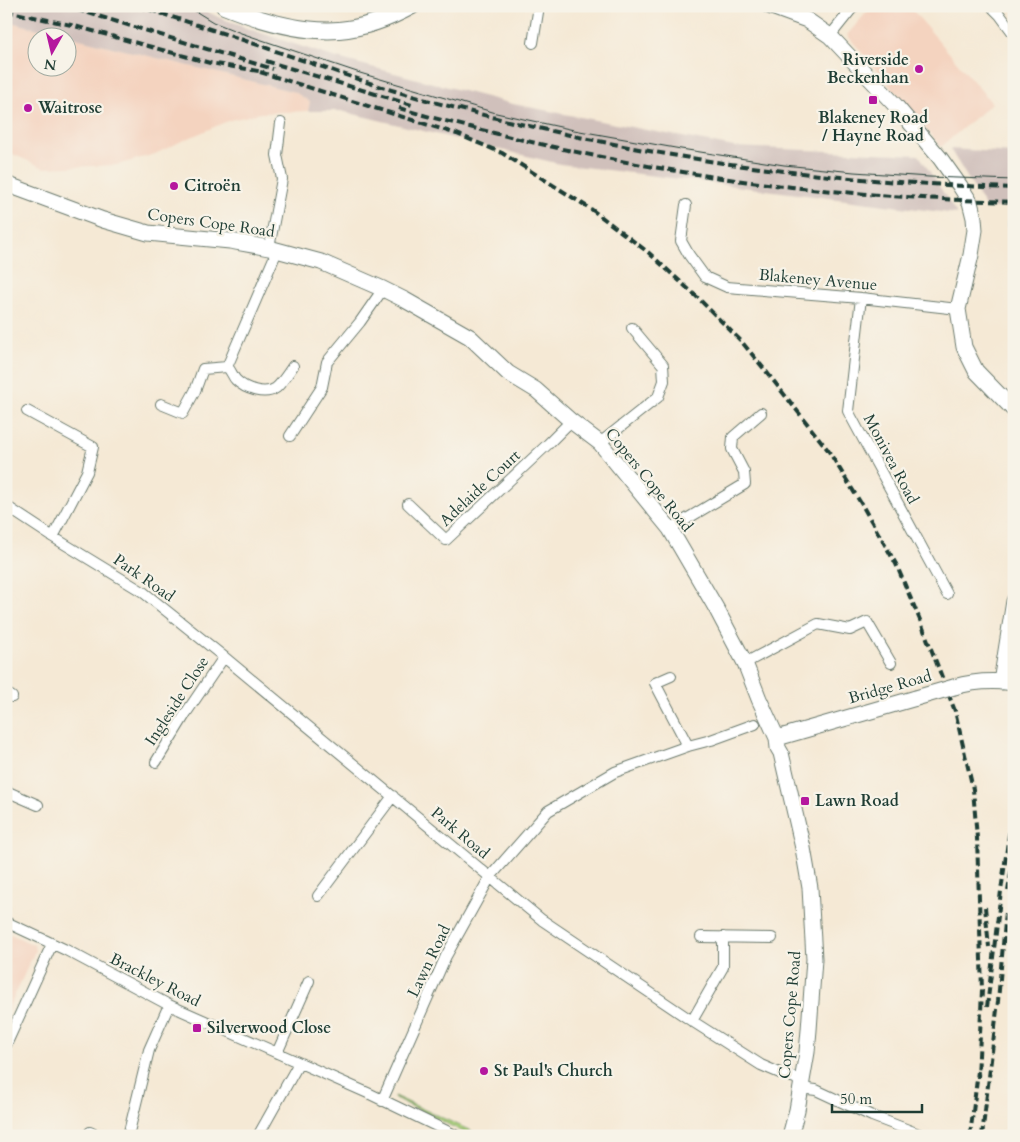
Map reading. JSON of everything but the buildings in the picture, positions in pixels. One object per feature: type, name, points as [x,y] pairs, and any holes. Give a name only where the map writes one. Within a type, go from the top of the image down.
[{"type":"main road","points":[[224,6],[281,24],[314,30],[327,30],[362,26],[394,15],[412,6]]},
{"type":"street","points":[[533,43],[540,6]]},
{"type":"street","points":[[769,6],[807,20],[830,36],[896,106],[940,158],[970,202],[975,230],[958,309],[964,347],[976,371],[1014,410]]},
{"type":"street","points":[[830,36],[854,6]]},
{"type":"street","points":[[993,8],[1014,34]]},
{"type":"street","points":[[227,367],[273,249],[282,179],[277,155],[281,123]]},
{"type":"street","name":"Copers Cope Road","points":[[6,184],[103,220],[148,233],[230,241],[273,249],[321,262],[383,289],[470,337],[508,373],[536,390],[571,421],[600,443],[670,528],[745,663],[759,699],[778,738],[778,748],[792,798],[810,888],[814,959],[809,1030],[802,1084],[790,1136]]},
{"type":"street","name":"Blakeney Avenue","points":[[686,205],[682,241],[689,255],[705,278],[727,287],[861,298],[958,309]]},
{"type":"street","points":[[290,436],[322,387],[327,362],[360,322],[383,289]]},
{"type":"street","name":"Monivea Road","points":[[861,298],[848,411],[947,594]]},
{"type":"street","points":[[600,443],[658,397],[664,381],[663,365],[632,328]]},
{"type":"street","points":[[161,404],[183,413],[195,391],[203,369],[227,367],[236,380],[250,389],[262,392],[276,388],[293,366]]},
{"type":"street","points":[[27,411],[93,447],[87,472],[53,537]]},
{"type":"street","points":[[670,528],[745,484],[744,472],[732,449],[733,437],[761,413]]},
{"type":"street","name":"Adelaide Court","points":[[408,504],[446,540],[571,421]]},
{"type":"street","name":"Park Road","points":[[6,506],[143,592],[542,920],[761,1065],[796,1078],[808,1089],[816,1090],[872,1116],[924,1136]]},
{"type":"street","points":[[1008,682],[1014,601]]},
{"type":"street","points":[[745,663],[818,624],[850,630],[867,622],[891,663]]},
{"type":"street","name":"Ingleside Close","points":[[156,762],[224,657]]},
{"type":"street","points":[[671,676],[655,683],[688,746]]},
{"type":"street","name":"Bridge Road","points":[[778,738],[974,682],[1008,682]]},
{"type":"street","name":"Lawn Road","points":[[382,1101],[446,956],[490,878],[548,811],[616,772],[755,724]]},
{"type":"street","points":[[6,790],[38,805]]},
{"type":"street","points":[[318,896],[393,796]]},
{"type":"street","name":"Brackley Road","points":[[6,922],[169,1005],[370,1094],[456,1136]]},
{"type":"street","points":[[692,1021],[723,967],[722,937]]},
{"type":"street","points":[[701,938],[772,938]]},
{"type":"street","points":[[6,1045],[52,944]]},
{"type":"street","points":[[277,1053],[310,981]]},
{"type":"street","points":[[128,1136],[150,1050],[169,1005]]},
{"type":"street","points":[[258,1136],[299,1063]]},
{"type":"shaded area","points":[[6,6],[196,6],[222,19],[333,57],[513,104],[734,147],[919,155],[957,214],[560,164],[341,111],[308,111],[310,102],[295,92],[78,39],[78,28],[34,28],[6,21]]},
{"type":"shaded area","name":"Riverside Beckenhan","points":[[872,6],[909,6],[992,103],[941,147],[847,35]]},
{"type":"shaded area","points":[[6,21],[34,28],[28,28],[28,78],[78,78],[78,39],[295,92],[310,102],[308,111],[261,113],[230,120],[155,154],[117,165],[44,168],[6,151]]},
{"type":"shaded area","points":[[950,149],[1014,153],[1014,207],[986,208]]},
{"type":"shaded area","points":[[6,932],[34,945],[35,951],[6,1014]]},
{"type":"green space","points":[[394,1096],[482,1136],[472,1136]]},
{"type":"waterway","points":[[1009,224],[1014,230]]},
{"type":"tram line","points":[[187,6],[213,22],[241,33],[360,73],[496,113],[574,130],[784,165],[929,177],[1014,180]]},
{"type":"railway","points":[[65,6],[273,69]]},
{"type":"railway","points":[[138,6],[395,91],[491,117],[588,139],[699,159],[789,172],[923,184],[1014,188]]},
{"type":"railway","points":[[6,11],[71,25],[210,63],[264,72]]},
{"type":"railway","points":[[266,61],[412,105]]},
{"type":"railway","points":[[260,72],[457,134],[502,153],[591,209],[649,253],[741,341],[828,450],[896,564],[955,711],[973,789],[977,838],[982,990],[978,1078]]},
{"type":"railway","points":[[399,108],[539,144],[706,176],[856,193],[1014,202]]},
{"type":"railway","points":[[987,1007],[1014,799]]},
{"type":"railway","points":[[1008,891],[1014,854]]},
{"type":"railway","points":[[985,907],[989,947]]},
{"type":"railway","points":[[982,1136],[998,1001],[1006,911]]},
{"type":"railway","points":[[970,1136],[978,1071]]},
{"type":"place","name":"Riverside Beckenhan","points":[[919,69]]},
{"type":"place","name":"Blakeney Road / Hayne Road","points":[[873,100]]},
{"type":"place","name":"Waitrose","points":[[28,108]]},
{"type":"place","name":"Citroën","points":[[174,186]]},
{"type":"place","name":"Lawn Road","points":[[805,801]]},
{"type":"place","name":"Silverwood Close","points":[[197,1028]]},
{"type":"place","name":"St Paul's Church","points":[[484,1071]]}]
